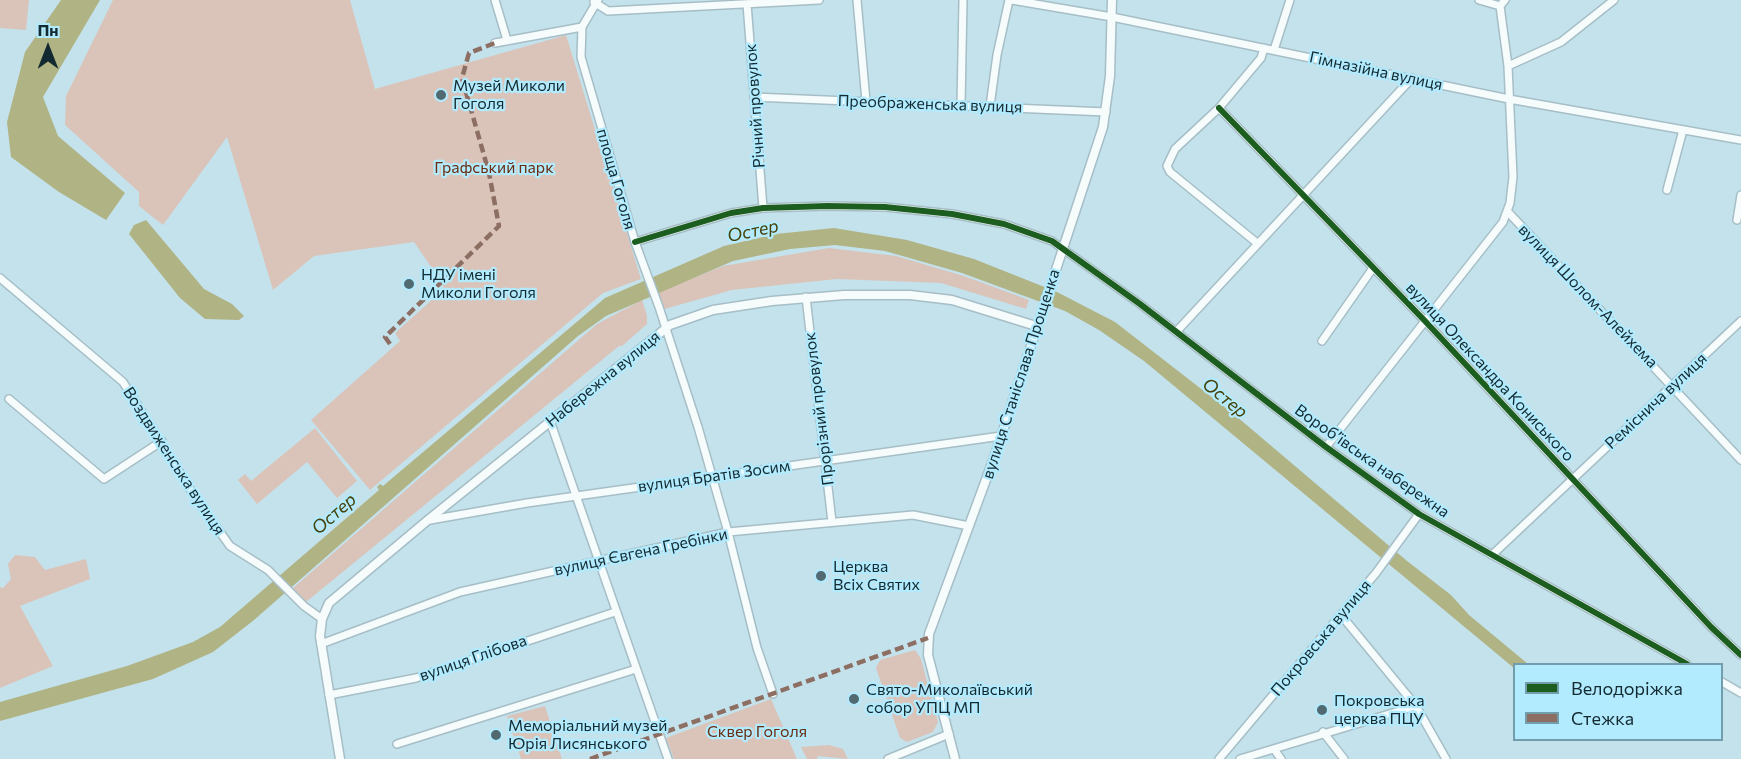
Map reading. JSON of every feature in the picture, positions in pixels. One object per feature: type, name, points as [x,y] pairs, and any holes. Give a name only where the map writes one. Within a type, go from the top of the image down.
[{"type":"main road","name":"вулиця Станіслава Прощенка","points":[[949,734],[928,655],[928,639],[1001,436],[1106,112],[1112,0]]},
{"type":"main road","name":"Набережна вулиця","points":[[340,759],[321,640],[322,619],[335,596],[666,328],[713,310],[806,297],[910,295],[944,298],[1036,326]]},
{"type":"main road","points":[[949,734],[955,759]]},
{"type":"street","points":[[495,0],[507,40]]},
{"type":"street","points":[[495,43],[582,27],[595,2],[608,11],[819,0]]},
{"type":"street","points":[[857,0],[866,101]]},
{"type":"street","points":[[961,105],[963,0]]},
{"type":"street","points":[[990,106],[997,55],[1010,0]]},
{"type":"street","name":"Гімназійна вулиця","points":[[1010,0],[1050,4],[1509,99],[1741,140]]},
{"type":"street","points":[[1274,50],[1290,0]]},
{"type":"street","points":[[1326,447],[1475,260],[1508,212],[1513,177],[1503,3],[1479,0]]},
{"type":"street","points":[[1508,66],[1561,42],[1614,0]]},
{"type":"street","name":"Річний провулок","points":[[747,4],[763,208]]},
{"type":"street","name":"площа Гоголя","points":[[582,27],[581,57],[634,242],[659,306],[713,476],[757,648],[773,694]]},
{"type":"street","points":[[1257,243],[1170,172],[1168,160],[1175,149],[1219,108],[1260,58],[1264,48]]},
{"type":"street","points":[[1176,332],[1412,78]]},
{"type":"street","name":"Преображенська вулиця","points":[[754,97],[1106,112]]},
{"type":"street","name":"вулиця Олександра Кониського","points":[[1219,108],[1425,321],[1571,479],[1741,655]]},
{"type":"street","points":[[1667,190],[1683,130]]},
{"type":"street","points":[[1737,220],[1741,195]]},
{"type":"street","points":[[634,242],[697,221],[763,208],[865,206],[952,214],[1004,224],[1063,247]]},
{"type":"street","name":"вулиця Шолом-Алейхема","points":[[1508,212],[1741,460]]},
{"type":"street","name":"Воробʼївська набережна","points":[[1063,247],[1326,447],[1419,514],[1685,663]]},
{"type":"street","points":[[1322,340],[1373,268]]},
{"type":"street","name":"Воздвиженська вулиця","points":[[0,278],[123,382],[195,497],[230,546],[267,570],[322,619]]},
{"type":"street","name":"Прорізний провулок","points":[[806,297],[832,522]]},
{"type":"street","name":"Реміснича вулиця","points":[[1492,555],[1741,321]]},
{"type":"street","points":[[9,399],[104,480],[162,441]]},
{"type":"street","points":[[550,421],[668,759]]},
{"type":"street","name":"вулиця Братів Зосим","points":[[428,520],[713,476],[1001,436]]},
{"type":"street","name":"Покровська вулиця","points":[[1219,759],[1376,573],[1419,514]]},
{"type":"street","name":"вулиця Євгена Гребінки","points":[[321,640],[459,592],[728,532],[919,515],[969,526]]},
{"type":"street","name":"вулиця Глібова","points":[[329,695],[416,678],[615,612]]},
{"type":"street","points":[[1341,615],[1416,706],[1446,759]]},
{"type":"street","points":[[397,744],[636,669]]},
{"type":"street","points":[[1723,683],[1741,693]]},
{"type":"street","points":[[1240,759],[1323,732],[1416,706]]},
{"type":"street","points":[[1323,732],[1344,759]]},
{"type":"street","points":[[888,759],[949,734]]},
{"type":"street","points":[[1274,749],[1281,759]]},
{"type":"green space","points":[[0,0],[29,0],[26,30],[0,28]]},
{"type":"green space","name":"Графський парк","points":[[113,0],[350,0],[375,89],[566,35],[641,279],[603,293],[370,490],[311,420],[400,341],[395,333],[444,289],[440,280],[414,242],[314,256],[273,290],[227,137],[163,225],[139,206],[139,192],[65,125],[66,96]]},
{"type":"green space","points":[[829,248],[896,256],[964,276],[1029,300],[1026,309],[941,283],[837,279],[732,290],[661,310],[656,293],[723,266]]},
{"type":"green space","points":[[642,300],[647,315],[647,324],[622,346],[619,346],[306,602],[293,588],[597,324]]},
{"type":"green space","points":[[315,428],[357,481],[337,498],[307,462],[257,504],[238,480],[245,474],[251,481]]},
{"type":"green space","points":[[15,555],[35,557],[45,570],[86,559],[90,579],[20,606],[53,666],[0,688],[0,587],[3,588],[11,579],[8,564]]},
{"type":"green space","points":[[915,650],[921,659],[938,722],[933,732],[907,742],[900,738],[876,668],[880,660]]},
{"type":"green space","name":"Сквер Гоголя","points":[[771,699],[797,759],[674,759],[666,738]]},
{"type":"green space","points":[[545,706],[562,759],[521,759],[507,716]]},
{"type":"green space","points":[[829,745],[843,749],[848,759],[818,756],[817,759],[807,759],[801,747]]},
{"type":"shaded area","points":[[61,0],[100,0],[43,97],[58,136],[125,193],[106,220],[59,192],[11,157],[7,122],[25,52]]},
{"type":"shaded area","points":[[146,220],[204,289],[232,304],[244,316],[239,320],[205,319],[180,298],[129,234],[134,225]]},
{"type":"shaded area","name":"Остер","points":[[834,228],[907,240],[974,259],[1057,292],[1115,322],[1236,416],[1407,561],[1451,595],[1469,615],[1527,663],[1513,663],[1513,667],[1144,361],[1099,330],[1065,311],[962,273],[885,251],[835,245],[790,249],[733,261],[606,316],[578,336],[254,620],[213,652],[153,679],[0,721],[0,702],[127,666],[193,642],[220,627],[379,490],[377,487],[380,484],[383,486],[605,298],[724,246],[776,234]]},
{"type":"marked path","points":[[390,344],[385,337],[499,226],[489,173],[462,78],[469,53],[495,43]]},
{"type":"marked path","points":[[590,759],[928,638]]},
{"type":"cycle path","points":[[1219,108],[1425,321],[1711,627],[1741,655]]},
{"type":"cycle path","points":[[635,242],[731,213],[763,208],[827,206],[885,207],[952,214],[1004,224],[1052,241],[1140,304],[1326,447],[1419,514],[1685,663]]},
{"type":"place","name":"Музей Миколи Гоголя","points":[[441,95]]},
{"type":"place","name":"НДУ імені Миколи Гоголя","points":[[409,284]]},
{"type":"place","name":"Церква Всіх Святих","points":[[821,576]]},
{"type":"place","name":"Свято-Миколаївський собор УПЦ МП","points":[[854,699]]},
{"type":"place","name":"Покровська церква ПЦУ","points":[[1322,710]]},
{"type":"place","name":"Меморіальний музей Юрія Лисянського","points":[[496,735]]}]
